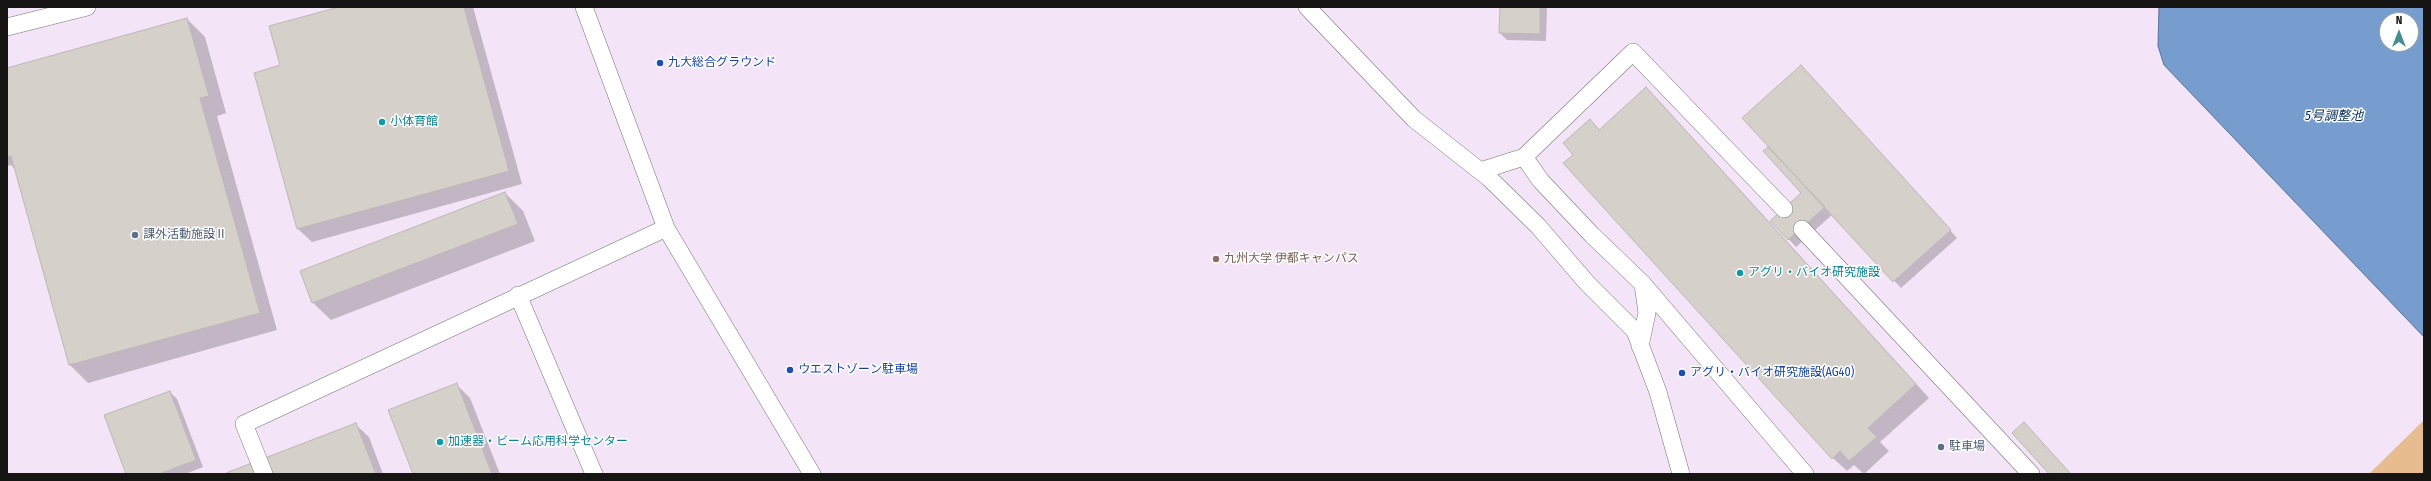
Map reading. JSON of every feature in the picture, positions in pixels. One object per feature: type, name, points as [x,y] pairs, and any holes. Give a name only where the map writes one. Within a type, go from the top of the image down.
[{"type":"lane","points":[[7,27],[87,7]]},
{"type":"lane","points":[[584,7],[666,228],[812,474]]},
{"type":"lane","points":[[1307,7],[1414,119],[1480,171],[1538,226],[1587,283],[1635,331],[1658,392],[1681,474]]},
{"type":"lane","points":[[1480,171],[1524,157],[1633,52],[1784,209]]},
{"type":"lane","points":[[1524,157],[1541,181],[1600,244],[1643,284],[1805,474]]},
{"type":"lane","points":[[264,474],[244,424],[518,295],[666,228]]},
{"type":"lane","points":[[1802,229],[2031,474]]},
{"type":"lane","points":[[1640,346],[1647,313],[1643,284]]},
{"type":"lane","points":[[518,295],[594,474]]},
{"type":"shaded area","name":"九州大学 伊都キャンパス","points":[[7,7],[2424,7],[2424,474],[7,474]]},
{"type":"shaded area","points":[[2424,420],[2424,474],[2369,474]]},
{"type":"water","name":"5号調整池","points":[[2159,7],[2424,7],[2424,337],[2164,65],[2158,46]]},
{"type":"building","name":"小体育館","points":[[339,7],[464,7],[509,171],[297,229],[254,73],[280,65],[269,26]]},
{"type":"building","points":[[1500,7],[1540,7],[1540,34],[1499,33]]},
{"type":"building","name":"課外活動施設Ⅱ","points":[[187,18],[209,96],[200,98],[260,313],[69,365],[11,156],[7,157],[7,68]]},
{"type":"building","points":[[1801,65],[1951,230],[1893,282],[1742,118]]},
{"type":"building","name":"アグリ・バイオ研究施設","points":[[1646,87],[1916,384],[1868,428],[1877,437],[1849,461],[1840,451],[1832,459],[1563,163],[1573,155],[1563,143],[1590,119],[1599,130]]},
{"type":"building","points":[[1768,147],[1825,207],[1788,240],[1770,221],[1801,193],[1763,151]]},
{"type":"building","points":[[505,192],[518,224],[312,303],[300,271]]},
{"type":"building","name":"加速器・ビーム応用科学センター","points":[[457,383],[492,474],[413,474],[388,410]]},
{"type":"building","points":[[170,391],[196,460],[159,474],[126,474],[104,415]]},
{"type":"building","points":[[2024,422],[2071,474],[2049,474],[2012,433]]},
{"type":"building","points":[[356,423],[376,474],[226,474],[226,473]]},
{"type":"place","name":"九大総合グラウンド","points":[[660,63]]},
{"type":"place","name":"小体育館","points":[[382,122]]},
{"type":"place","name":"課外活動施設Ⅱ","points":[[135,235]]},
{"type":"place","name":"九州大学 伊都キャンパス","points":[[1216,259]]},
{"type":"place","name":"アグリ・バイオ研究施設","points":[[1740,273]]},
{"type":"place","name":"ウエストゾーン駐車場","points":[[790,370]]},
{"type":"place","name":"アグリ・バイオ研究施設(AG40)","points":[[1682,373]]},
{"type":"place","name":"加速器・ビーム応用科学センター","points":[[440,442]]},
{"type":"place","name":"駐車場","points":[[1941,447]]}]
